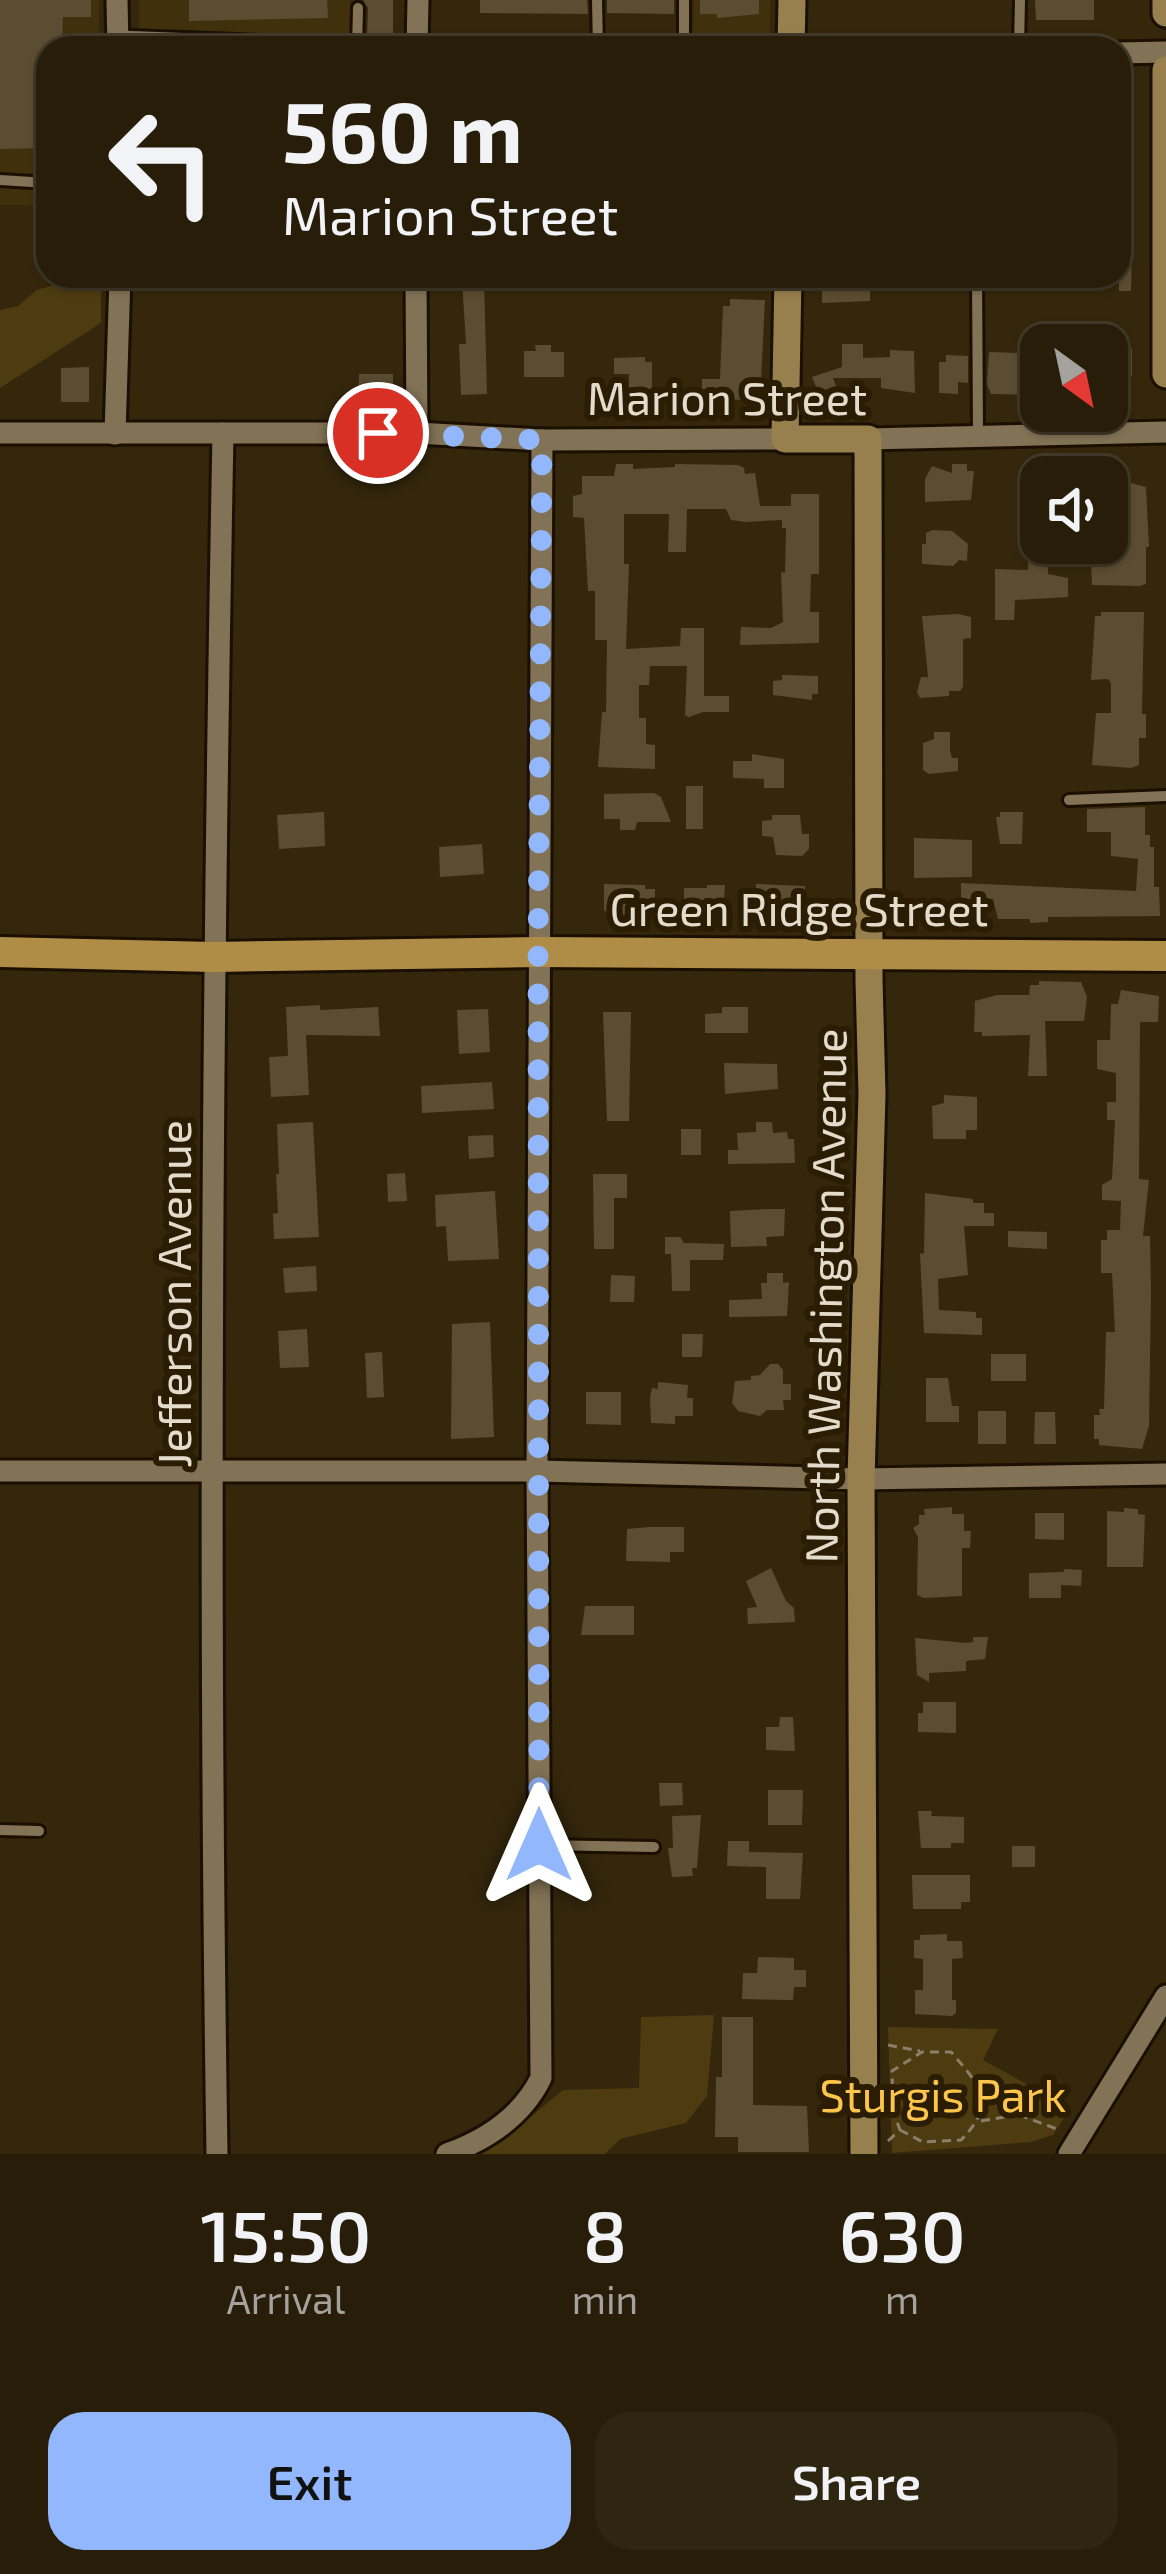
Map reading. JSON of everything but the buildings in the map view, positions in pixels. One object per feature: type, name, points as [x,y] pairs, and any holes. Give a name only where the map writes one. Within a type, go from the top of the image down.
[{"type":"main road","name":"Green Ridge Street","points":[[0,952],[212,957],[538,952],[1166,956]]},
{"type":"street","points":[[117,0],[118,36]]},
{"type":"street","points":[[417,36],[418,0]]},
{"type":"street","points":[[791,36],[792,0]]},
{"type":"street","points":[[1166,0],[1166,13]]},
{"type":"street","points":[[1131,53],[1166,52]]},
{"type":"street","points":[[1166,70],[1166,374]]},
{"type":"street","points":[[115,434],[120,288]]},
{"type":"street","points":[[416,288],[417,433]]},
{"type":"street","points":[[785,440],[788,288]]},
{"type":"street","name":"Marion Street","points":[[0,433],[417,433],[542,440],[785,440],[1166,432]]},
{"type":"street","name":"Jefferson Avenue","points":[[217,2154],[212,1834],[212,957],[223,433]]},
{"type":"street","name":"North Washington Avenue","points":[[868,439],[872,1094],[861,1479],[876,2147]]},
{"type":"street","points":[[447,2154],[500,2126],[532,2095],[541,2078],[537,1471],[542,440]]},
{"type":"street","points":[[0,1471],[537,1471],[861,1479],[1166,1474]]},
{"type":"street","points":[[1069,2154],[1166,1996]]},
{"type":"lane","points":[[597,0],[598,36]]},
{"type":"lane","points":[[684,0],[684,36]]},
{"type":"lane","points":[[1018,36],[1020,0]]},
{"type":"lane","points":[[357,36],[358,8]]},
{"type":"lane","points":[[0,180],[36,182]]},
{"type":"lane","points":[[977,288],[978,436]]},
{"type":"lane","points":[[1069,800],[1166,796]]},
{"type":"lane","points":[[0,1830],[39,1831]]},
{"type":"lane","points":[[539,1845],[654,1847]]},
{"type":"path","points":[[979,2122],[983,2098],[951,2051],[922,2052],[879,2043],[892,2071],[893,2111],[900,2130],[923,2142],[961,2140],[979,2122],[1017,2115]]},
{"type":"path","points":[[892,2071],[922,2052]]},
{"type":"path","points":[[983,2098],[1057,2129]]},
{"type":"path","points":[[876,2147],[900,2130]]},
{"type":"shaded area","points":[[0,0],[99,0],[99,36],[36,36],[36,205],[0,205]]},
{"type":"shaded area","points":[[139,0],[350,0],[351,36],[139,32]]},
{"type":"shaded area","points":[[694,0],[770,0],[770,34],[693,33]]},
{"type":"green space","points":[[101,288],[101,323],[0,388],[0,310],[18,306],[37,290]]},
{"type":"green space","points":[[714,2015],[707,2096],[686,2123],[620,2139],[605,2154],[468,2154],[529,2118],[563,2090],[639,2088],[641,2017]]},
{"type":"green space","name":"Sturgis Park","points":[[888,2027],[998,2029],[983,2060],[1070,2108],[1053,2135],[1031,2142],[892,2153]]},
{"type":"route","points":[[378,433],[542,440],[539,1845]]}]
